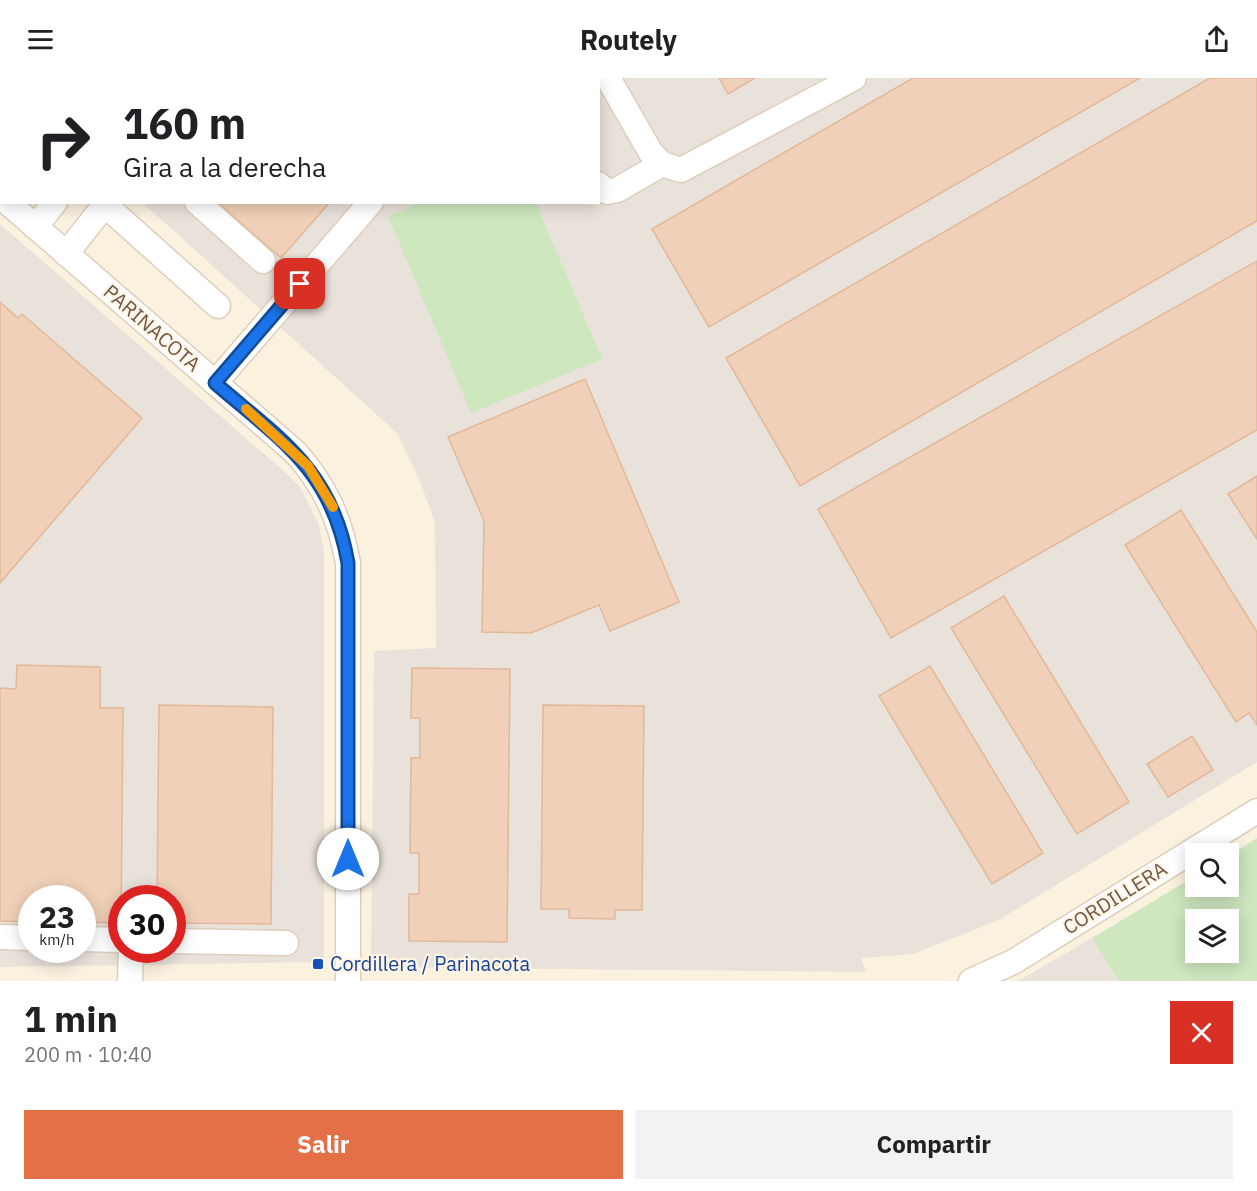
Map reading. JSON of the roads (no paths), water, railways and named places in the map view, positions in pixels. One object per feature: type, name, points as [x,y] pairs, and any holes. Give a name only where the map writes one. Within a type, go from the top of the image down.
[{"type":"street","points":[[608,78],[651,153],[662,164],[681,170],[854,78]]},
{"type":"street","points":[[600,186],[607,192],[617,190],[662,164]]},
{"type":"street","name":"PARINACOTA","points":[[9,204],[308,466],[329,499],[344,539],[348,587],[348,981]]},
{"type":"street","points":[[34,227],[53,204]]},
{"type":"street","points":[[66,254],[106,204],[218,306]]},
{"type":"street","points":[[199,204],[263,261]]},
{"type":"street","points":[[215,383],[369,204]]},
{"type":"street","name":"CORDILLERA","points":[[971,981],[1013,962],[1257,811]]},
{"type":"street","points":[[0,937],[18,938]]},
{"type":"street","points":[[186,941],[286,943]]},
{"type":"street","points":[[130,981],[131,963]]},
{"type":"place","name":"Cordillera / Parinacota","points":[[318,964]]}]
